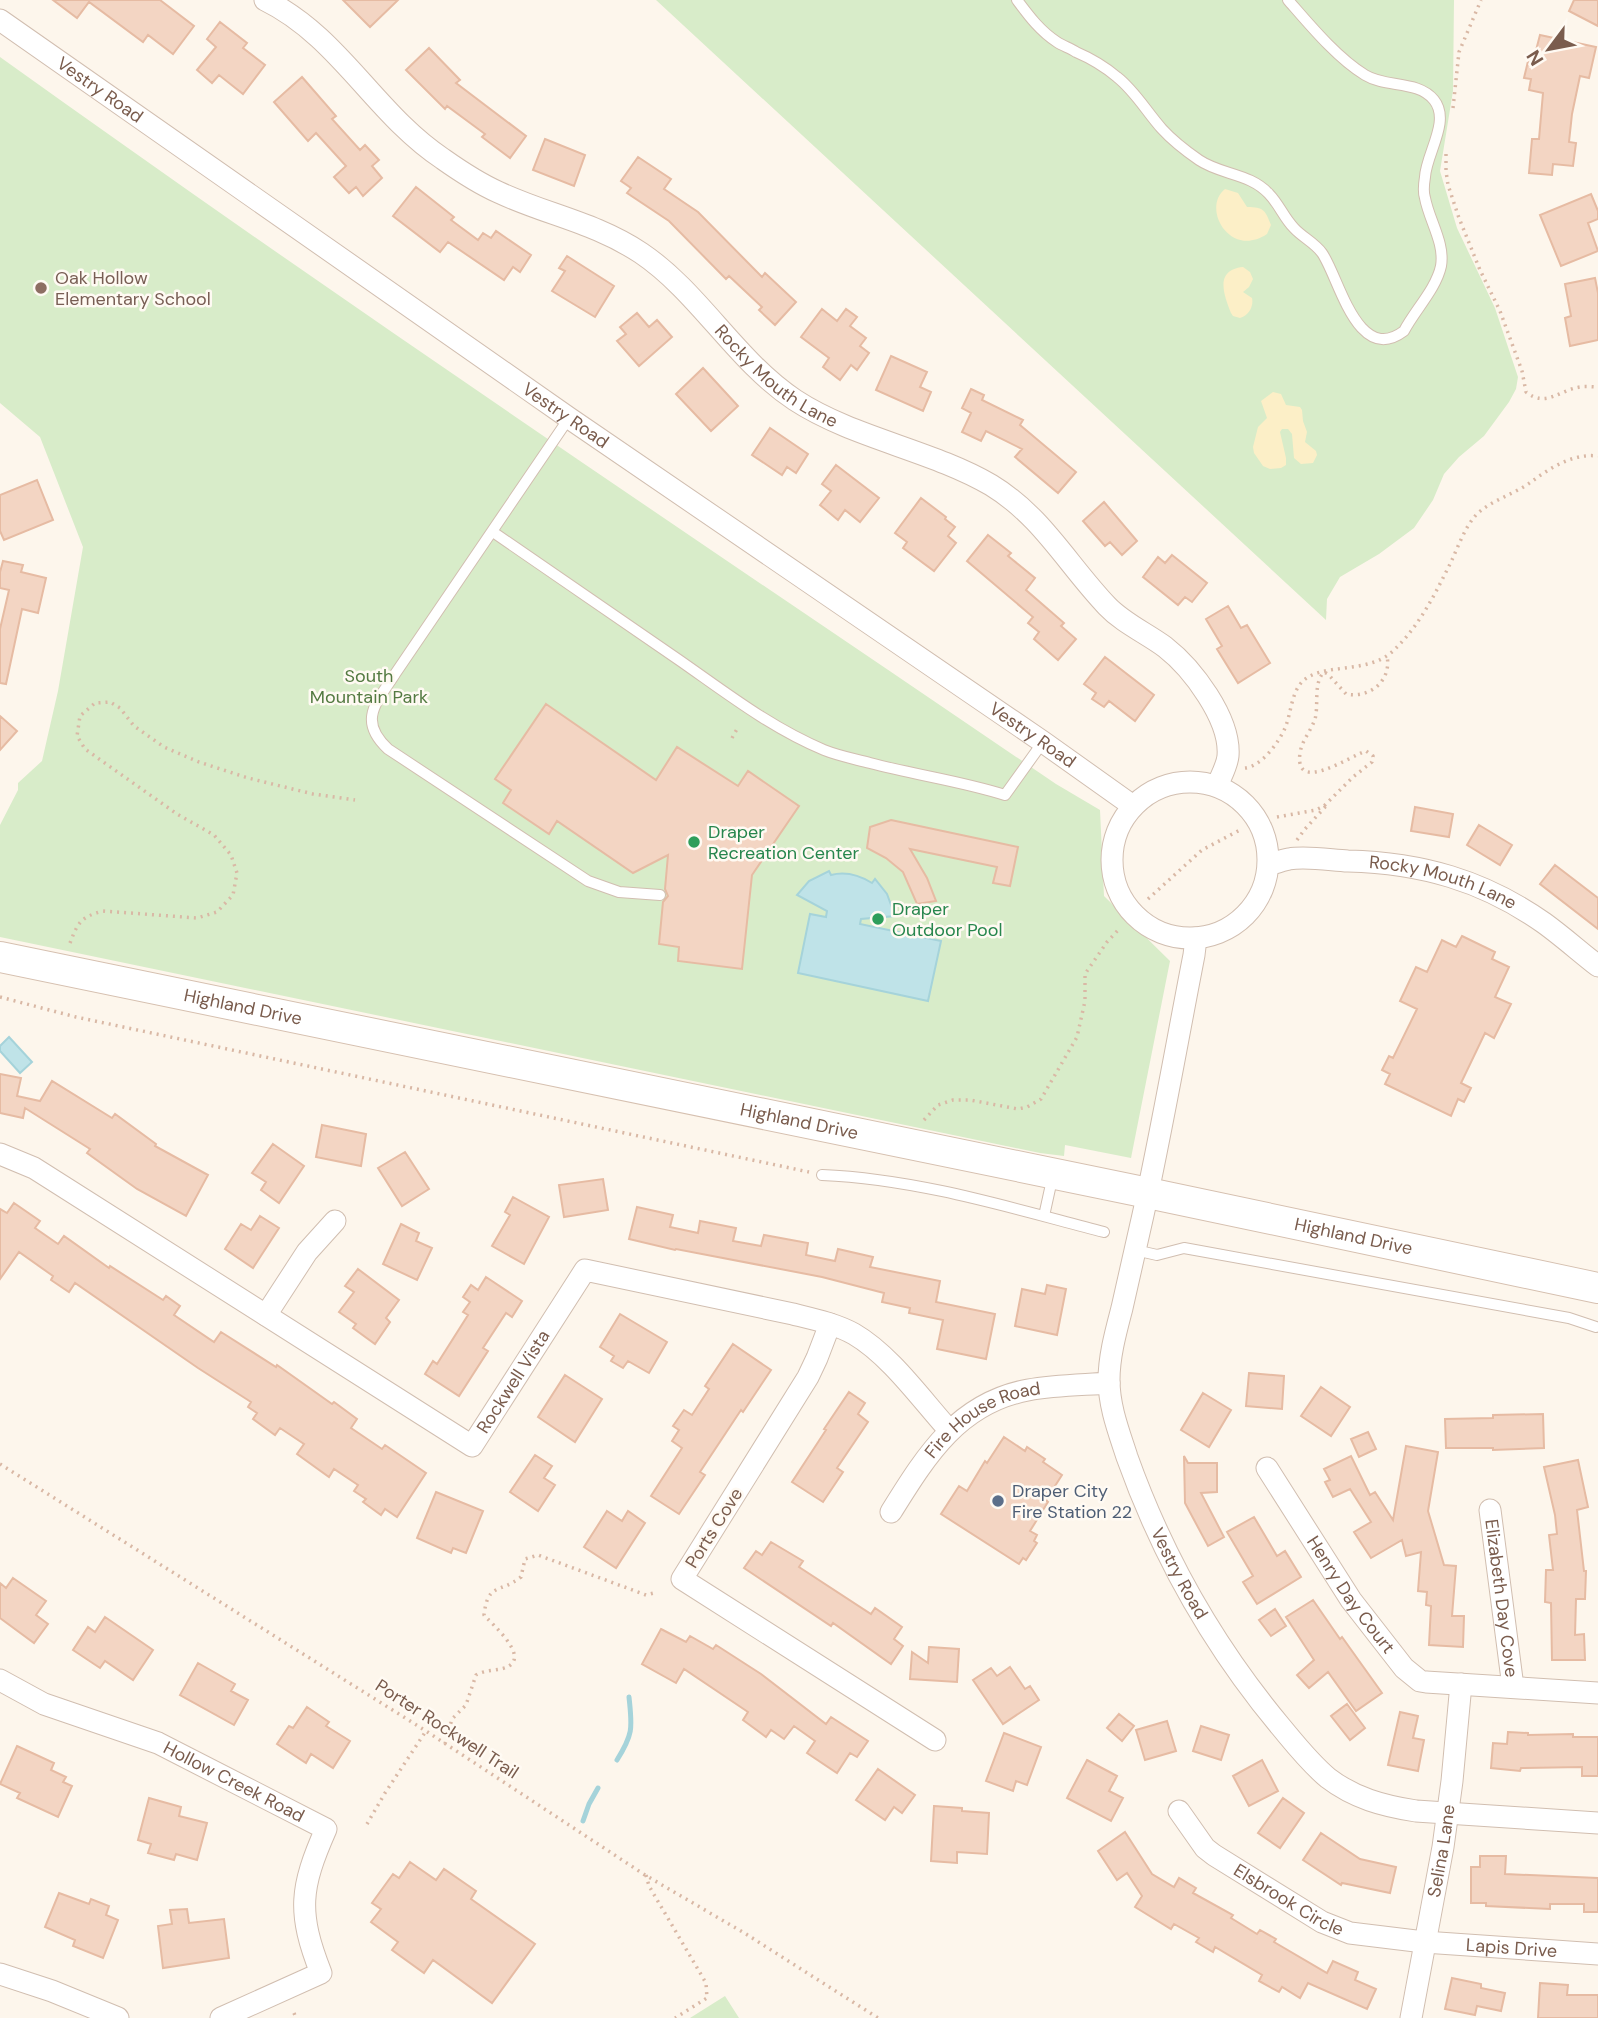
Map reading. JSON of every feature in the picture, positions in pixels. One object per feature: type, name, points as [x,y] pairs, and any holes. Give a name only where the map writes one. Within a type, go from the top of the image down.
[{"type":"main road","name":"Highland Drive","points":[[0,957],[1598,1288]]},
{"type":"street","name":"Rocky Mouth Lane","points":[[265,0],[294,17],[329,46],[388,113],[439,157],[497,192],[594,227],[644,255],[669,276],[762,372],[795,400],[835,421],[972,475],[1016,503],[1057,544],[1108,607],[1180,659],[1205,690],[1221,723],[1228,750],[1228,760],[1217,786]]},
{"type":"street","name":"Vestry Road","points":[[0,20],[569,418],[1133,806]]},
{"type":"street","points":[[1195,781],[1217,786],[1239,798],[1256,817],[1266,840],[1269,865],[1264,887],[1253,907],[1237,923],[1217,934],[1196,938],[1169,935],[1145,924],[1126,905],[1115,881],[1112,854],[1118,828],[1133,806],[1151,792],[1172,783],[1195,781]]},
{"type":"street","name":"Rocky Mouth Lane","points":[[1269,865],[1290,858],[1362,861],[1411,866],[1455,877],[1485,889],[1544,923],[1598,966]]},
{"type":"street","name":"Vestry Road","points":[[1196,938],[1148,1193],[1115,1337],[1109,1383],[1115,1423],[1163,1544],[1194,1602],[1229,1658],[1267,1710],[1309,1761],[1347,1791],[1391,1808],[1598,1823]]},
{"type":"street","name":"Rockwell Vista","points":[[0,1154],[34,1168],[472,1446],[585,1270],[793,1314],[852,1333],[882,1355],[949,1430]]},
{"type":"street","points":[[266,1315],[307,1252],[335,1220]]},
{"type":"street","name":"Ports Cove","points":[[830,1324],[808,1377],[682,1579],[935,1740]]},
{"type":"street","name":"Fire House Road","points":[[891,1512],[916,1471],[949,1430],[985,1406],[1014,1394],[1048,1387],[1109,1383]]},
{"type":"street","name":"Henry Day Court","points":[[1267,1468],[1351,1600],[1404,1668],[1420,1681],[1598,1692]]},
{"type":"street","name":"Elizabeth Day Cove","points":[[1489,1510],[1513,1687]]},
{"type":"street","name":"Hollow Creek Road","points":[[0,1680],[44,1704],[158,1743],[326,1829],[306,1882],[304,1906],[306,1929],[321,1973],[221,2018]]},
{"type":"street","name":"Selina Lane","points":[[1411,2018],[1448,1814],[1461,1684]]},
{"type":"street","name":"Elsbrook Circle","points":[[1179,1811],[1213,1855],[1322,1922],[1363,1936],[1424,1942]]},
{"type":"street","name":"Lapis Drive","points":[[1424,1942],[1598,1954]]},
{"type":"street","points":[[0,1974],[52,1990],[118,2018]]},
{"type":"lane","points":[[1017,0],[1043,32],[1094,61],[1131,89],[1164,131],[1197,158],[1211,168],[1246,177],[1265,190],[1292,226],[1322,253],[1348,309],[1358,323],[1375,337],[1386,340],[1404,331],[1435,283],[1441,264],[1440,247],[1424,197],[1424,175],[1440,121],[1440,112],[1435,101],[1414,87],[1364,75],[1331,46],[1288,0]]},
{"type":"lane","points":[[569,418],[395,674],[373,709],[371,722],[376,736],[388,749],[587,881],[620,892],[660,895]]},
{"type":"lane","points":[[492,532],[708,682],[766,719],[825,751],[1005,795],[1043,742]]},
{"type":"lane","points":[[1044,1216],[1053,1174]]},
{"type":"lane","points":[[822,1175],[852,1176],[927,1187],[1104,1232]]},
{"type":"lane","points":[[1135,1250],[1157,1255],[1184,1248],[1569,1318],[1596,1327]]},
{"type":"path","points":[[1453,110],[1459,52],[1481,0]]},
{"type":"path","points":[[1447,148],[1446,171],[1458,218],[1500,311],[1522,372],[1526,392],[1534,398],[1547,399],[1580,387],[1598,387]]},
{"type":"path","points":[[1245,768],[1251,768],[1257,763],[1278,739],[1285,728],[1298,687],[1303,681],[1324,672],[1374,664],[1387,656],[1413,629],[1435,594],[1477,514],[1520,490],[1557,464],[1584,456],[1598,456]]},
{"type":"path","points":[[1324,672],[1346,694],[1358,695],[1370,691],[1382,682],[1388,663],[1387,656]]},
{"type":"path","points":[[1295,844],[1305,829],[1353,777],[1374,759],[1371,753],[1366,751],[1321,772],[1311,773],[1302,769],[1299,763],[1300,752],[1316,715],[1319,681],[1324,672]]},
{"type":"path","points":[[70,943],[75,926],[88,915],[103,911],[197,918],[217,912],[233,895],[237,873],[231,855],[214,835],[177,814],[85,750],[77,736],[80,716],[95,703],[110,702],[120,708],[134,726],[163,747],[199,762],[248,778],[313,794],[355,800]]},
{"type":"path","points":[[732,738],[737,729]]},
{"type":"path","points":[[1277,817],[1316,810],[1330,802]]},
{"type":"path","points":[[1148,900],[1202,850],[1240,830]]},
{"type":"path","points":[[924,1120],[938,1105],[953,1100],[1018,1108],[1027,1107],[1041,1099],[1077,1037],[1085,1001],[1085,974],[1120,928]]},
{"type":"path","points":[[0,998],[76,1017],[822,1175]]},
{"type":"path","name":"Porter Rockwell Trail","points":[[0,1464],[426,1731],[645,1875],[746,1934],[878,2018]]},
{"type":"path","points":[[445,1744],[452,1719],[466,1705],[476,1675],[482,1671],[506,1668],[513,1662],[513,1647],[484,1615],[486,1599],[492,1590],[511,1585],[521,1577],[525,1559],[538,1555],[646,1595],[654,1593]]},
{"type":"path","points":[[367,1824],[426,1731]]},
{"type":"path","points":[[645,1875],[706,1983],[707,1998],[675,2018]]},
{"type":"green space","points":[[656,0],[1454,0],[1453,91],[1440,171],[1457,228],[1495,308],[1518,377],[1516,389],[1484,436],[1444,474],[1433,500],[1414,528],[1379,554],[1340,577],[1327,599],[1326,620]]},
{"type":"green space","name":"South Mountain Park","points":[[0,57],[526,424],[1056,784],[1100,810],[1104,896],[1170,961],[1131,1158],[1065,1145],[1064,1156],[1040,1153],[0,937],[0,825],[18,790],[18,783],[42,761],[58,691],[83,547],[40,437],[0,403]]},
{"type":"green space","points":[[725,1996],[739,2018],[690,2018]]},
{"type":"sand","points":[[1225,189],[1238,193],[1247,207],[1263,210],[1271,225],[1267,234],[1254,240],[1241,240],[1231,236],[1223,228],[1216,208],[1218,197]]},
{"type":"sand","points":[[1243,267],[1250,272],[1253,279],[1243,292],[1252,298],[1252,305],[1250,311],[1240,318],[1231,313],[1224,284],[1228,273]]},
{"type":"sand","points":[[1273,392],[1281,394],[1286,405],[1300,407],[1302,410],[1307,432],[1305,442],[1317,455],[1313,463],[1301,464],[1294,458],[1292,434],[1288,429],[1282,429],[1280,432],[1286,465],[1270,469],[1263,466],[1254,453],[1258,427],[1267,418],[1261,401]]},
{"type":"water","points":[[829,871],[831,875],[852,874],[872,883],[875,879],[887,894],[895,916],[861,919],[860,924],[941,941],[928,1001],[798,973],[810,914],[826,917],[827,911],[797,895],[809,881]]},
{"type":"water","points":[[9,1037],[32,1062],[20,1073],[0,1051],[0,1046]]},
{"type":"building","points":[[53,0],[160,0],[194,26],[173,54],[148,35],[143,42],[89,2],[77,18]]},
{"type":"building","points":[[343,0],[398,0],[370,27]]},
{"type":"building","points":[[1574,0],[1598,0],[1598,26],[1569,11]]},
{"type":"building","points":[[220,22],[247,43],[243,48],[265,65],[243,94],[219,75],[212,83],[197,70],[216,47],[207,39]]},
{"type":"building","points":[[1540,35],[1596,47],[1589,78],[1580,76],[1572,114],[1569,142],[1576,143],[1573,166],[1553,164],[1552,175],[1529,173],[1532,139],[1539,139],[1543,93],[1529,90],[1531,79],[1524,78],[1529,57],[1534,58]]},
{"type":"building","points":[[429,48],[460,80],[456,83],[526,136],[510,158],[482,137],[485,134],[447,106],[445,109],[406,70]]},
{"type":"building","points":[[302,77],[336,116],[332,119],[360,150],[365,145],[379,160],[372,166],[382,178],[363,196],[356,187],[349,193],[334,177],[346,166],[316,133],[308,141],[274,102]]},
{"type":"building","points":[[545,139],[585,155],[574,186],[533,170]]},
{"type":"building","points":[[638,157],[671,179],[664,189],[698,212],[762,277],[765,273],[796,302],[775,325],[759,310],[762,307],[729,276],[726,279],[669,221],[627,193],[631,188],[621,181]]},
{"type":"building","points":[[416,187],[454,217],[451,220],[478,240],[483,233],[491,238],[496,231],[531,255],[520,272],[513,267],[504,280],[448,242],[440,252],[393,216]]},
{"type":"building","points":[[1591,194],[1598,211],[1598,219],[1588,223],[1598,251],[1561,266],[1540,215]]},
{"type":"building","points":[[567,256],[614,286],[595,317],[552,291],[565,271],[559,268]]},
{"type":"building","points":[[1595,278],[1598,293],[1598,340],[1570,346],[1565,318],[1571,316],[1565,284]]},
{"type":"building","points":[[822,309],[837,321],[846,309],[857,317],[850,326],[866,338],[860,346],[869,353],[857,370],[851,365],[840,380],[823,367],[829,358],[801,337]]},
{"type":"building","points":[[637,313],[649,327],[657,320],[672,337],[639,366],[617,341],[626,334],[620,327]]},
{"type":"building","points":[[891,356],[927,372],[920,387],[931,392],[923,411],[876,390]]},
{"type":"building","points":[[703,368],[738,406],[711,431],[676,394]]},
{"type":"building","points":[[971,389],[984,395],[982,400],[1023,420],[1020,425],[1076,472],[1058,493],[1015,457],[1022,449],[986,431],[981,441],[962,432],[971,413],[962,408]]},
{"type":"building","points":[[770,428],[808,454],[796,473],[787,467],[782,475],[752,455]]},
{"type":"building","points":[[836,465],[879,498],[860,522],[845,510],[838,520],[820,505],[831,491],[822,484]]},
{"type":"building","points":[[37,480],[53,520],[4,540],[0,531],[0,495]]},
{"type":"building","points":[[921,498],[955,527],[948,536],[956,543],[934,571],[903,548],[907,542],[895,533]]},
{"type":"building","points":[[1104,502],[1137,541],[1122,555],[1110,542],[1105,546],[1083,521]]},
{"type":"building","points":[[988,535],[1011,553],[1008,556],[1035,578],[1026,590],[1064,623],[1061,626],[1076,639],[1058,660],[1034,639],[1039,632],[1028,623],[1033,617],[967,561]]},
{"type":"building","points":[[1172,555],[1207,583],[1192,602],[1185,597],[1178,605],[1143,577],[1158,557],[1165,563]]},
{"type":"building","points":[[3,561],[23,565],[21,572],[46,578],[38,613],[22,609],[6,684],[0,683],[0,629],[9,590],[0,588]]},
{"type":"building","points":[[1228,606],[1241,628],[1247,625],[1270,663],[1238,683],[1217,649],[1222,646],[1206,619]]},
{"type":"building","points":[[1105,657],[1154,695],[1135,721],[1109,701],[1104,707],[1092,699],[1096,693],[1084,684]]},
{"type":"building","name":"Draper Recreation Center","points":[[546,704],[656,780],[677,747],[738,786],[748,771],[799,806],[752,875],[742,969],[678,961],[679,947],[659,944],[663,902],[668,896],[665,889],[668,855],[633,873],[557,821],[549,834],[503,803],[511,790],[495,779]]},
{"type":"building","points":[[0,716],[17,731],[0,750]]},
{"type":"building","points":[[1415,807],[1453,814],[1449,837],[1411,831]]},
{"type":"building","points":[[891,820],[1018,847],[1010,886],[993,883],[997,867],[910,849],[927,878],[936,901],[917,904],[903,872],[886,858],[867,848],[870,827]]},
{"type":"building","points":[[1479,825],[1512,845],[1500,865],[1467,845]]},
{"type":"building","points":[[1555,865],[1598,898],[1598,929],[1540,884]]},
{"type":"building","points":[[1462,936],[1495,952],[1492,959],[1509,967],[1495,997],[1511,1004],[1494,1038],[1485,1033],[1461,1083],[1471,1088],[1464,1102],[1458,1099],[1451,1116],[1385,1084],[1390,1074],[1382,1070],[1389,1056],[1393,1058],[1417,1009],[1400,1001],[1416,967],[1427,972],[1442,940],[1456,947]]},
{"type":"building","points":[[0,1074],[21,1078],[17,1096],[40,1101],[52,1081],[112,1118],[115,1114],[156,1144],[155,1146],[208,1175],[186,1216],[137,1189],[87,1153],[90,1149],[25,1108],[23,1118],[0,1113]]},
{"type":"building","points":[[322,1125],[366,1134],[361,1166],[316,1157]]},
{"type":"building","points":[[273,1144],[304,1166],[279,1203],[261,1190],[266,1182],[252,1173]]},
{"type":"building","points":[[405,1152],[429,1189],[402,1206],[378,1168]]},
{"type":"building","points":[[603,1179],[608,1210],[564,1217],[559,1185]]},
{"type":"building","points":[[513,1197],[549,1217],[524,1264],[492,1246],[510,1215],[505,1212]]},
{"type":"building","points":[[14,1203],[40,1221],[35,1228],[58,1244],[64,1236],[109,1268],[110,1266],[163,1300],[166,1296],[180,1306],[174,1315],[214,1342],[221,1332],[276,1367],[277,1365],[357,1419],[351,1428],[382,1449],[385,1445],[426,1473],[397,1517],[385,1509],[381,1515],[363,1502],[366,1499],[354,1491],[358,1485],[334,1469],[329,1477],[297,1454],[304,1444],[280,1428],[275,1435],[253,1419],[257,1413],[248,1407],[251,1402],[75,1283],[69,1292],[51,1280],[53,1276],[19,1252],[0,1279],[0,1209],[7,1213]]},
{"type":"building","points":[[637,1207],[673,1215],[670,1227],[698,1233],[700,1221],[736,1228],[733,1241],[761,1246],[764,1235],[808,1243],[806,1255],[835,1261],[838,1249],[873,1257],[870,1267],[940,1281],[936,1302],[995,1314],[986,1359],[937,1349],[943,1320],[909,1313],[910,1308],[882,1302],[884,1293],[822,1277],[629,1239]]},
{"type":"building","points":[[260,1216],[279,1228],[253,1268],[225,1249],[241,1224],[251,1230]]},
{"type":"building","points":[[401,1224],[419,1233],[416,1241],[432,1248],[417,1280],[383,1264]]},
{"type":"building","points":[[358,1269],[399,1300],[386,1318],[390,1322],[375,1344],[353,1328],[356,1324],[339,1312],[354,1292],[345,1286]]},
{"type":"building","points":[[486,1277],[522,1301],[512,1317],[506,1313],[483,1348],[488,1351],[459,1396],[425,1374],[433,1361],[437,1364],[468,1315],[463,1312],[470,1302],[463,1297],[471,1285],[478,1290]]},
{"type":"building","points":[[1047,1285],[1066,1289],[1057,1335],[1015,1326],[1022,1289],[1045,1294]]},
{"type":"building","points":[[620,1314],[667,1342],[649,1373],[628,1361],[623,1368],[611,1361],[614,1356],[600,1347]]},
{"type":"building","points":[[733,1344],[771,1370],[700,1472],[705,1475],[679,1514],[651,1496],[682,1448],[672,1441],[679,1430],[673,1426],[684,1410],[692,1415],[709,1389],[705,1386]]},
{"type":"building","points":[[1249,1373],[1284,1376],[1282,1409],[1246,1406]]},
{"type":"building","points":[[565,1375],[602,1399],[575,1442],[538,1417]]},
{"type":"building","points":[[1321,1387],[1350,1407],[1331,1436],[1301,1416]]},
{"type":"building","points":[[849,1392],[865,1403],[858,1414],[868,1422],[837,1468],[843,1472],[823,1502],[792,1482]]},
{"type":"building","points":[[1203,1393],[1231,1410],[1209,1447],[1181,1430]]},
{"type":"building","points":[[1543,1414],[1544,1448],[1446,1448],[1445,1419]]},
{"type":"building","points":[[1368,1432],[1376,1449],[1359,1457],[1351,1439]]},
{"type":"building","name":"Draper City Fire Station 22","points":[[1004,1437],[1025,1451],[1027,1447],[1062,1475],[1030,1531],[1037,1535],[1034,1541],[1037,1543],[1026,1560],[1023,1558],[1019,1564],[941,1514],[959,1486],[967,1491],[985,1461],[987,1463]]},
{"type":"building","points":[[1406,1446],[1438,1452],[1428,1511],[1444,1565],[1456,1566],[1452,1616],[1464,1616],[1463,1647],[1429,1645],[1431,1606],[1426,1605],[1427,1592],[1418,1591],[1421,1552],[1406,1556],[1402,1540],[1371,1558],[1354,1532],[1371,1522],[1350,1489],[1333,1497],[1325,1482],[1330,1480],[1324,1469],[1351,1456],[1370,1495],[1375,1492],[1393,1520]]},
{"type":"building","points":[[535,1455],[552,1466],[544,1478],[555,1485],[538,1511],[510,1492]]},
{"type":"building","points":[[1184,1456],[1188,1463],[1217,1463],[1217,1492],[1201,1493],[1224,1537],[1208,1546],[1185,1503]]},
{"type":"building","points":[[1578,1460],[1588,1507],[1577,1510],[1586,1571],[1585,1599],[1576,1599],[1575,1635],[1584,1634],[1585,1660],[1552,1660],[1551,1603],[1545,1602],[1546,1570],[1553,1570],[1549,1535],[1557,1534],[1544,1467]]},
{"type":"building","points":[[436,1492],[483,1511],[466,1553],[453,1548],[451,1553],[417,1538]]},
{"type":"building","points":[[607,1511],[622,1521],[628,1511],[645,1523],[616,1568],[584,1547]]},
{"type":"building","points":[[1254,1517],[1277,1556],[1285,1551],[1301,1577],[1257,1604],[1243,1582],[1253,1576],[1227,1532]]},
{"type":"building","points":[[771,1542],[803,1561],[799,1567],[871,1614],[875,1608],[902,1627],[894,1639],[903,1646],[891,1664],[833,1623],[831,1626],[744,1568],[756,1551],[762,1555]]},
{"type":"building","points":[[13,1578],[46,1601],[36,1615],[48,1624],[34,1643],[0,1618],[0,1583],[6,1588]]},
{"type":"building","points":[[1313,1600],[1382,1693],[1356,1711],[1328,1672],[1309,1688],[1297,1675],[1314,1660],[1286,1617]]},
{"type":"building","points":[[1275,1609],[1286,1626],[1271,1636],[1259,1620]]},
{"type":"building","points":[[105,1617],[153,1650],[133,1680],[105,1661],[100,1668],[73,1650],[88,1627],[95,1632]]},
{"type":"building","points":[[661,1629],[686,1642],[690,1636],[713,1649],[716,1645],[761,1674],[826,1724],[831,1717],[868,1741],[857,1757],[850,1753],[837,1773],[807,1753],[815,1741],[794,1726],[784,1739],[771,1730],[766,1737],[743,1720],[748,1712],[684,1669],[676,1683],[642,1664]]},
{"type":"building","points":[[929,1647],[959,1649],[957,1682],[910,1679],[912,1652],[928,1663]]},
{"type":"building","points":[[198,1663],[235,1684],[231,1691],[248,1700],[234,1725],[180,1695]]},
{"type":"building","points":[[1010,1667],[1025,1689],[1030,1686],[1039,1700],[1003,1724],[973,1680],[991,1668],[997,1676]]},
{"type":"building","points":[[1347,1704],[1365,1728],[1350,1740],[1331,1716]]},
{"type":"building","points":[[307,1707],[329,1722],[326,1726],[350,1741],[333,1768],[311,1754],[306,1763],[277,1744],[289,1726],[293,1728]]},
{"type":"building","points":[[1400,1712],[1418,1716],[1413,1738],[1424,1740],[1418,1771],[1388,1765]]},
{"type":"building","points":[[1119,1714],[1134,1726],[1122,1741],[1107,1728]]},
{"type":"building","points":[[1167,1721],[1176,1751],[1145,1760],[1136,1730]]},
{"type":"building","points":[[1201,1726],[1229,1735],[1221,1760],[1193,1751]]},
{"type":"building","points":[[1508,1732],[1598,1737],[1598,1776],[1582,1776],[1582,1767],[1521,1768],[1520,1771],[1491,1768],[1493,1743],[1507,1744]]},
{"type":"building","points":[[1004,1733],[1041,1747],[1027,1785],[1016,1781],[1013,1791],[986,1781]]},
{"type":"building","points":[[17,1746],[54,1763],[51,1770],[66,1777],[63,1782],[72,1786],[58,1817],[17,1798],[20,1793],[0,1784]]},
{"type":"building","points":[[1087,1760],[1117,1776],[1109,1791],[1123,1798],[1111,1821],[1067,1798]]},
{"type":"building","points":[[1262,1760],[1278,1791],[1249,1806],[1233,1776]]},
{"type":"building","points":[[878,1769],[915,1795],[902,1813],[894,1807],[885,1820],[856,1800]]},
{"type":"building","points":[[149,1798],[181,1807],[179,1816],[207,1823],[197,1860],[176,1854],[174,1860],[148,1853],[151,1844],[138,1840]]},
{"type":"building","points":[[1283,1798],[1304,1813],[1280,1848],[1258,1833]]},
{"type":"building","points":[[934,1806],[989,1813],[987,1854],[957,1852],[957,1863],[931,1861]]},
{"type":"building","points":[[1125,1832],[1152,1874],[1174,1887],[1179,1878],[1196,1888],[1193,1893],[1233,1915],[1231,1918],[1257,1934],[1260,1930],[1276,1939],[1274,1942],[1327,1973],[1333,1961],[1358,1972],[1355,1980],[1376,1989],[1367,2009],[1308,1983],[1300,1998],[1282,1987],[1279,1992],[1259,1981],[1262,1975],[1215,1947],[1213,1952],[1196,1942],[1199,1938],[1174,1924],[1171,1929],[1135,1907],[1142,1896],[1127,1873],[1117,1880],[1098,1851]]},
{"type":"building","points":[[1321,1833],[1360,1859],[1396,1867],[1390,1893],[1342,1883],[1341,1885],[1303,1860]]},
{"type":"building","points":[[1480,1856],[1506,1856],[1505,1874],[1598,1878],[1598,1912],[1584,1912],[1584,1904],[1550,1904],[1550,1909],[1471,1903],[1471,1867],[1480,1867]]},
{"type":"building","points":[[410,1862],[436,1880],[444,1869],[476,1891],[471,1899],[535,1944],[492,2003],[433,1960],[424,1973],[392,1950],[398,1942],[371,1922],[381,1909],[372,1903],[393,1874],[399,1878]]},
{"type":"building","points":[[59,1893],[89,1904],[91,1899],[109,1906],[106,1915],[118,1920],[103,1958],[73,1946],[75,1940],[45,1927]]},
{"type":"building","points":[[187,1909],[189,1923],[224,1919],[229,1958],[163,1968],[158,1926],[172,1924],[170,1910]]},
{"type":"building","points":[[1452,1978],[1481,1984],[1481,1988],[1505,1993],[1501,2011],[1477,2006],[1475,2015],[1445,2009]]},
{"type":"building","points":[[1540,1983],[1568,1985],[1567,1995],[1598,1995],[1598,2018],[1538,2018]]},
{"type":"waterway","points":[[617,1760],[631,1730],[629,1697]]},
{"type":"waterway","points":[[583,1821],[598,1788]]},
{"type":"place","name":"Oak Hollow Elementary School","points":[[41,288]]},
{"type":"place","name":"Draper Recreation Center","points":[[694,842]]},
{"type":"place","name":"Draper Outdoor Pool","points":[[878,919]]},
{"type":"place","name":"Draper City Fire Station 22","points":[[998,1501]]}]
